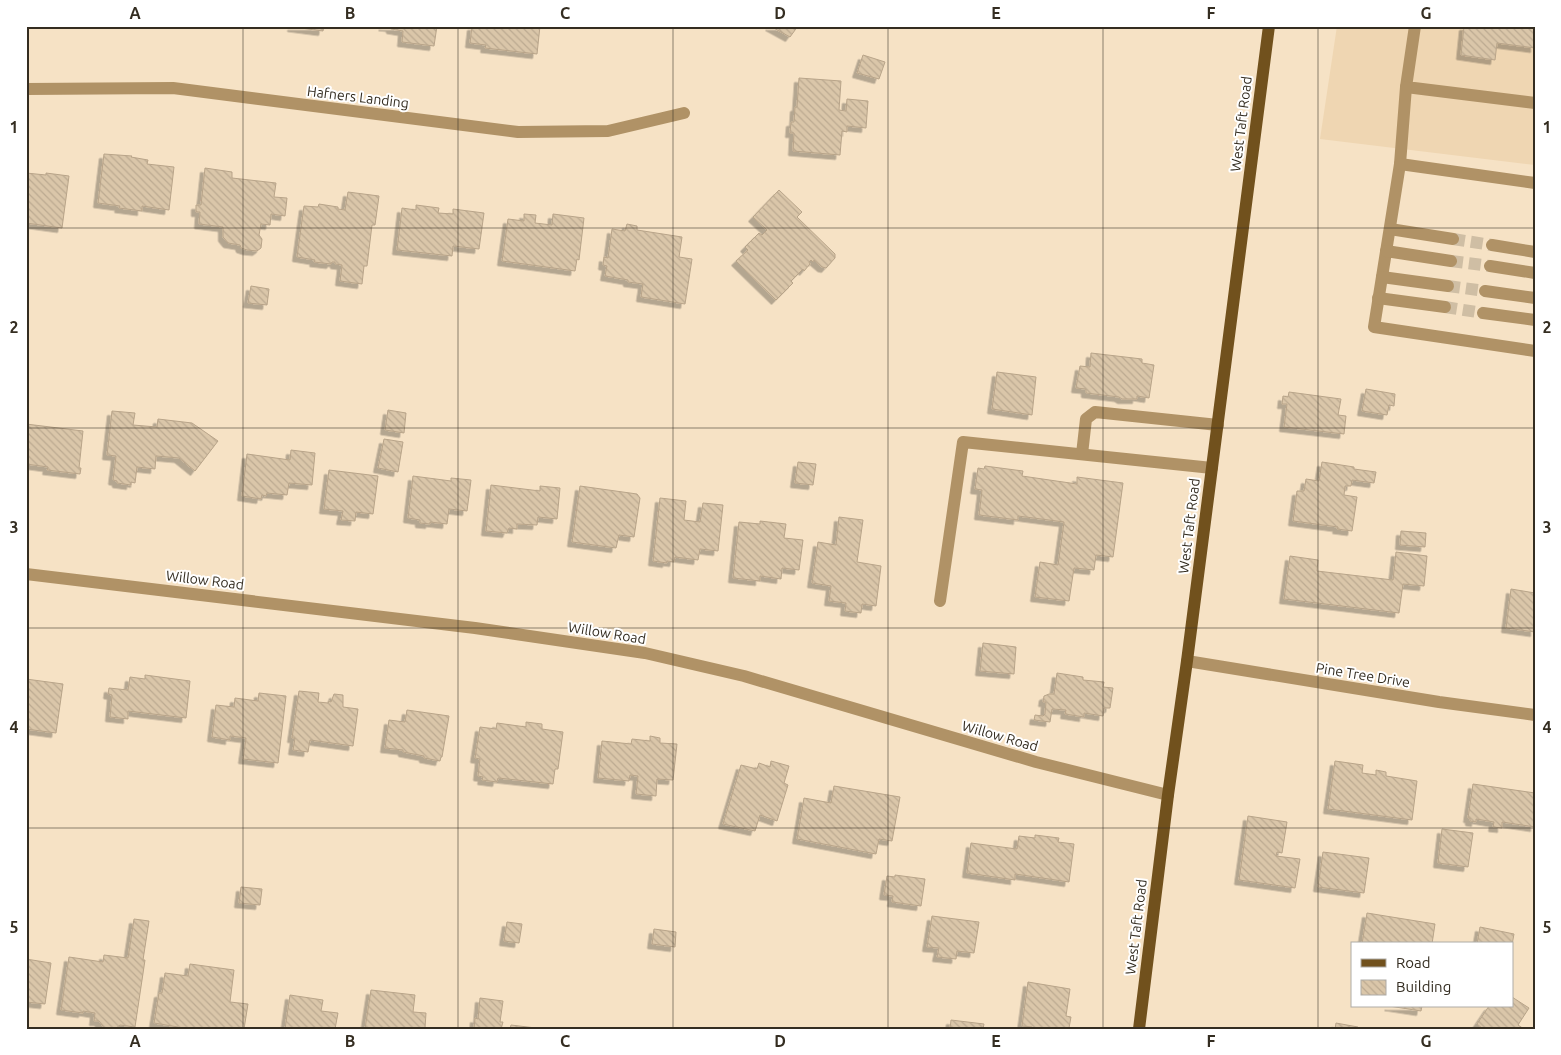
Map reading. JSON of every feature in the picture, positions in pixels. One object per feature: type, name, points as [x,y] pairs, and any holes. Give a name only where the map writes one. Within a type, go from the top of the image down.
[{"type":"main road","name":"West Taft Road","points":[[1139,1029],[1269,26]]},
{"type":"street","points":[[1415,26],[1406,87],[1400,164],[1374,327],[1535,351]]},
{"type":"street","points":[[1406,87],[1535,103]]},
{"type":"street","name":"Hafners Landing","points":[[26,89],[173,88],[518,132],[608,131],[684,113]]},
{"type":"street","points":[[1400,164],[1535,183]]},
{"type":"street","points":[[1390,229],[1453,239]]},
{"type":"street","points":[[1492,245],[1535,252]]},
{"type":"street","points":[[1386,251],[1451,261]]},
{"type":"street","points":[[1490,266],[1535,273]]},
{"type":"street","points":[[1382,276],[1448,286]]},
{"type":"street","points":[[1485,291],[1535,298]]},
{"type":"street","points":[[1378,298],[1445,307]]},
{"type":"street","points":[[1483,312],[1535,320]]},
{"type":"street","points":[[1082,454],[1086,418],[1095,412],[1218,425]]},
{"type":"street","points":[[940,601],[963,442],[1212,468]]},
{"type":"street","name":"Willow Road","points":[[26,574],[475,628],[645,653],[744,676],[1036,762],[1168,795]]},
{"type":"street","name":"Pine Tree Drive","points":[[1187,661],[1439,702],[1535,715]]},
{"type":"shaded area","points":[[1337,26],[1535,26],[1535,165],[1320,139]]},
{"type":"building","points":[[292,26],[324,26],[323,31]]},
{"type":"building","points":[[383,26],[437,26],[434,46],[402,42],[403,31]]},
{"type":"building","points":[[472,26],[540,26],[537,54],[485,48],[486,45],[470,43]]},
{"type":"building","points":[[770,26],[798,26],[790,37]]},
{"type":"building","points":[[1464,26],[1535,26],[1535,48],[1497,43],[1495,60],[1461,55]]},
{"type":"building","points":[[863,55],[885,62],[879,79],[857,73]]},
{"type":"building","points":[[799,78],[841,81],[839,110],[846,111],[847,99],[868,101],[866,128],[847,126],[847,132],[842,131],[840,155],[793,151],[794,133],[790,133],[791,122],[794,122],[795,107],[797,107]]},
{"type":"building","points":[[104,154],[132,156],[148,160],[147,164],[174,167],[169,210],[142,206],[142,211],[98,203]]},
{"type":"building","points":[[205,168],[232,172],[232,178],[276,183],[274,197],[287,198],[285,216],[271,214],[270,225],[261,224],[259,235],[262,239],[261,248],[257,251],[247,250],[241,248],[240,245],[228,243],[223,237],[223,227],[199,224],[200,212],[196,212],[196,205],[201,205]]},
{"type":"building","points":[[26,173],[69,176],[62,228],[26,223]]},
{"type":"building","points":[[779,190],[802,212],[797,217],[835,254],[835,258],[826,268],[811,260],[804,271],[803,269],[791,281],[793,283],[776,300],[736,261],[748,250],[745,247],[759,233],[762,235],[767,230],[753,217]]},
{"type":"building","points":[[348,192],[379,196],[375,225],[372,225],[367,266],[364,266],[362,284],[340,281],[342,265],[335,264],[335,262],[331,264],[314,262],[315,260],[297,257],[304,206],[318,207],[319,204],[345,210]]},
{"type":"building","points":[[416,205],[439,208],[438,213],[453,214],[453,209],[484,213],[479,249],[453,246],[452,256],[397,250],[402,208],[416,210]]},
{"type":"building","points":[[524,214],[536,215],[535,223],[552,225],[553,214],[584,218],[579,260],[577,259],[575,271],[502,261],[508,219],[524,221]]},
{"type":"building","points":[[627,224],[637,226],[637,230],[682,237],[679,257],[692,259],[685,304],[641,297],[643,284],[605,276],[607,266],[603,265],[604,257],[608,258],[612,229],[625,231]]},
{"type":"building","points":[[251,286],[269,289],[267,305],[248,303]]},
{"type":"building","points":[[1091,353],[1142,359],[1142,363],[1154,365],[1149,398],[1137,396],[1137,399],[1122,399],[1086,393],[1086,389],[1076,388],[1080,366],[1090,367]]},
{"type":"building","points":[[997,372],[1036,377],[1032,415],[992,409]]},
{"type":"building","points":[[1366,389],[1395,394],[1394,406],[1389,405],[1387,415],[1362,411]]},
{"type":"building","points":[[1289,392],[1341,399],[1338,415],[1346,416],[1344,434],[1284,427],[1287,404],[1282,404],[1283,396],[1288,397]]},
{"type":"building","points":[[388,410],[406,413],[404,433],[385,430]]},
{"type":"building","points":[[112,411],[135,413],[133,425],[157,427],[158,419],[192,423],[218,441],[195,471],[179,458],[156,456],[155,469],[137,467],[135,483],[131,482],[131,485],[117,483],[117,481],[113,480],[116,456],[107,455]]},
{"type":"building","points":[[26,424],[83,431],[80,474],[47,470],[48,467],[26,464]]},
{"type":"building","points":[[384,439],[403,442],[398,472],[378,468]]},
{"type":"building","points":[[291,450],[315,453],[312,485],[289,483],[287,495],[267,493],[266,496],[262,495],[261,499],[242,496],[247,454],[290,460]]},
{"type":"building","points":[[798,462],[816,464],[813,485],[795,483]]},
{"type":"building","points":[[1322,462],[1376,472],[1374,483],[1352,480],[1351,486],[1345,486],[1344,495],[1357,497],[1352,531],[1337,529],[1338,527],[1293,521],[1297,491],[1304,491],[1306,479],[1319,481]]},
{"type":"building","points":[[985,466],[1023,471],[1022,476],[1077,484],[1077,477],[1123,483],[1113,557],[1096,555],[1094,570],[1074,568],[1069,601],[1035,597],[1040,562],[1058,565],[1064,522],[1018,516],[1018,520],[979,515],[982,490],[975,489],[978,468],[984,469]]},
{"type":"building","points":[[329,470],[378,476],[373,514],[356,512],[355,521],[341,520],[343,511],[324,509]]},
{"type":"building","points":[[413,476],[451,481],[451,478],[471,480],[467,511],[449,509],[447,524],[420,523],[420,520],[408,518]]},
{"type":"building","points":[[491,485],[540,491],[540,486],[560,488],[557,519],[538,517],[537,525],[517,524],[517,529],[509,528],[507,533],[486,531]]},
{"type":"building","points":[[580,486],[637,494],[640,498],[634,537],[619,535],[616,548],[572,542]]},
{"type":"building","points":[[660,498],[686,501],[684,520],[700,522],[703,503],[723,505],[718,551],[700,549],[698,560],[675,557],[674,562],[653,561]]},
{"type":"building","points":[[839,517],[863,520],[857,562],[881,566],[876,606],[862,604],[861,613],[845,611],[846,603],[829,601],[831,586],[812,583],[818,542],[836,545]]},
{"type":"building","points":[[760,521],[786,524],[784,538],[803,540],[799,570],[782,568],[781,579],[760,576],[760,581],[733,578],[739,522],[760,524]]},
{"type":"building","points":[[1401,531],[1426,533],[1425,547],[1400,545]]},
{"type":"building","points":[[1396,552],[1427,556],[1424,586],[1403,584],[1399,613],[1284,599],[1290,556],[1318,560],[1317,571],[1393,580]]},
{"type":"building","points":[[1511,589],[1535,593],[1535,632],[1506,628]]},
{"type":"building","points":[[983,643],[1016,647],[1014,674],[980,671]]},
{"type":"building","points":[[1057,673],[1083,677],[1083,680],[1104,682],[1103,687],[1113,688],[1110,708],[1104,708],[1103,716],[1084,713],[1084,717],[1065,714],[1066,710],[1052,709],[1050,722],[1034,720],[1035,715],[1043,716],[1045,714],[1046,702],[1043,702],[1044,696],[1054,694]]},
{"type":"building","points":[[145,675],[190,681],[186,718],[128,711],[128,719],[110,717],[112,695],[108,694],[109,688],[128,690],[130,677],[145,679]]},
{"type":"building","points":[[26,679],[63,684],[56,733],[26,729]]},
{"type":"building","points":[[299,691],[319,693],[318,702],[328,703],[329,701],[331,702],[334,694],[343,695],[343,707],[358,709],[353,746],[310,740],[308,752],[293,750],[295,738],[292,738]]},
{"type":"building","points":[[259,693],[286,696],[278,763],[243,759],[246,738],[230,736],[230,740],[212,737],[216,705],[234,707],[235,698],[258,701]]},
{"type":"building","points":[[407,710],[449,716],[440,761],[403,752],[403,750],[385,748],[389,720],[405,722]]},
{"type":"building","points":[[526,722],[542,724],[542,729],[563,732],[558,769],[555,769],[553,784],[498,778],[497,782],[482,780],[483,777],[478,776],[480,759],[475,758],[480,727],[496,729],[497,723],[526,727]]},
{"type":"building","points":[[650,736],[660,738],[660,743],[677,744],[673,780],[657,779],[656,796],[636,794],[638,776],[630,775],[629,781],[598,778],[602,741],[631,744],[632,739],[650,741]]},
{"type":"building","points":[[771,761],[789,766],[784,783],[788,785],[777,821],[760,815],[755,831],[723,824],[741,765],[757,769],[759,763],[770,767]]},
{"type":"building","points":[[1335,761],[1363,765],[1362,773],[1376,775],[1376,770],[1386,772],[1386,776],[1417,781],[1412,820],[1328,809]]},
{"type":"building","points":[[1473,784],[1535,793],[1535,827],[1502,822],[1502,828],[1493,827],[1494,822],[1476,819],[1476,822],[1470,821],[1470,818],[1468,818]]},
{"type":"building","points":[[834,786],[900,797],[892,841],[879,839],[876,854],[797,839],[804,798],[831,803]]},
{"type":"building","points":[[1248,816],[1287,822],[1282,853],[1277,852],[1276,856],[1300,859],[1295,888],[1239,880]]},
{"type":"building","points":[[1442,829],[1473,833],[1468,867],[1438,863]]},
{"type":"building","points":[[1035,835],[1059,838],[1058,842],[1074,844],[1069,882],[1015,874],[1015,880],[967,873],[971,843],[1017,849],[1019,836],[1035,838]]},
{"type":"building","points":[[1323,852],[1369,858],[1364,893],[1318,887]]},
{"type":"building","points":[[895,875],[925,879],[921,906],[892,902],[893,896],[884,895],[887,876],[895,877]]},
{"type":"building","points":[[241,887],[262,889],[260,905],[239,903]]},
{"type":"building","points":[[1367,913],[1435,924],[1432,942],[1362,942]]},
{"type":"building","points":[[932,916],[979,922],[974,953],[957,951],[956,959],[937,957],[939,948],[927,947]]},
{"type":"building","points":[[134,919],[149,921],[135,1027],[120,1025],[115,1029],[105,1029],[99,1021],[94,1021],[95,1013],[61,1010],[69,957],[103,962],[104,955],[128,958]]},
{"type":"building","points":[[507,922],[522,924],[519,943],[504,941]]},
{"type":"building","points":[[1480,927],[1514,934],[1513,942],[1477,942]]},
{"type":"building","points":[[654,929],[676,932],[675,947],[652,944]]},
{"type":"building","points":[[26,959],[51,963],[45,1004],[26,1002]]},
{"type":"building","points":[[190,964],[234,970],[230,1002],[248,1004],[244,1029],[178,1029],[178,1027],[154,1023],[159,993],[162,993],[165,973],[188,976]]},
{"type":"building","points":[[1028,982],[1070,989],[1066,1016],[1071,1017],[1069,1028],[1032,1029],[1032,1027],[1022,1026]]},
{"type":"building","points":[[371,990],[415,995],[413,1012],[426,1013],[425,1028],[430,1029],[365,1029]]},
{"type":"building","points":[[290,995],[323,1000],[321,1011],[338,1013],[335,1029],[285,1029]]},
{"type":"building","points":[[480,998],[503,1001],[501,1029],[474,1029],[475,1018],[478,1019]]},
{"type":"building","points":[[1514,998],[1529,1008],[1518,1025],[1524,1029],[1483,1029],[1477,1024],[1488,1008],[1514,1008]]},
{"type":"building","points":[[1402,1008],[1422,1008],[1421,1011]]},
{"type":"building","points":[[951,1020],[984,1024],[983,1029],[950,1029]]},
{"type":"building","points":[[1336,1023],[1358,1027],[1357,1029],[1335,1029]]},
{"type":"building","points":[[511,1025],[544,1029],[510,1029]]},
{"type":"tunnel","points":[[1453,239],[1492,245]]},
{"type":"tunnel","points":[[1451,261],[1490,266]]},
{"type":"tunnel","points":[[1448,286],[1485,291]]},
{"type":"tunnel","points":[[1445,307],[1483,313]]}]
